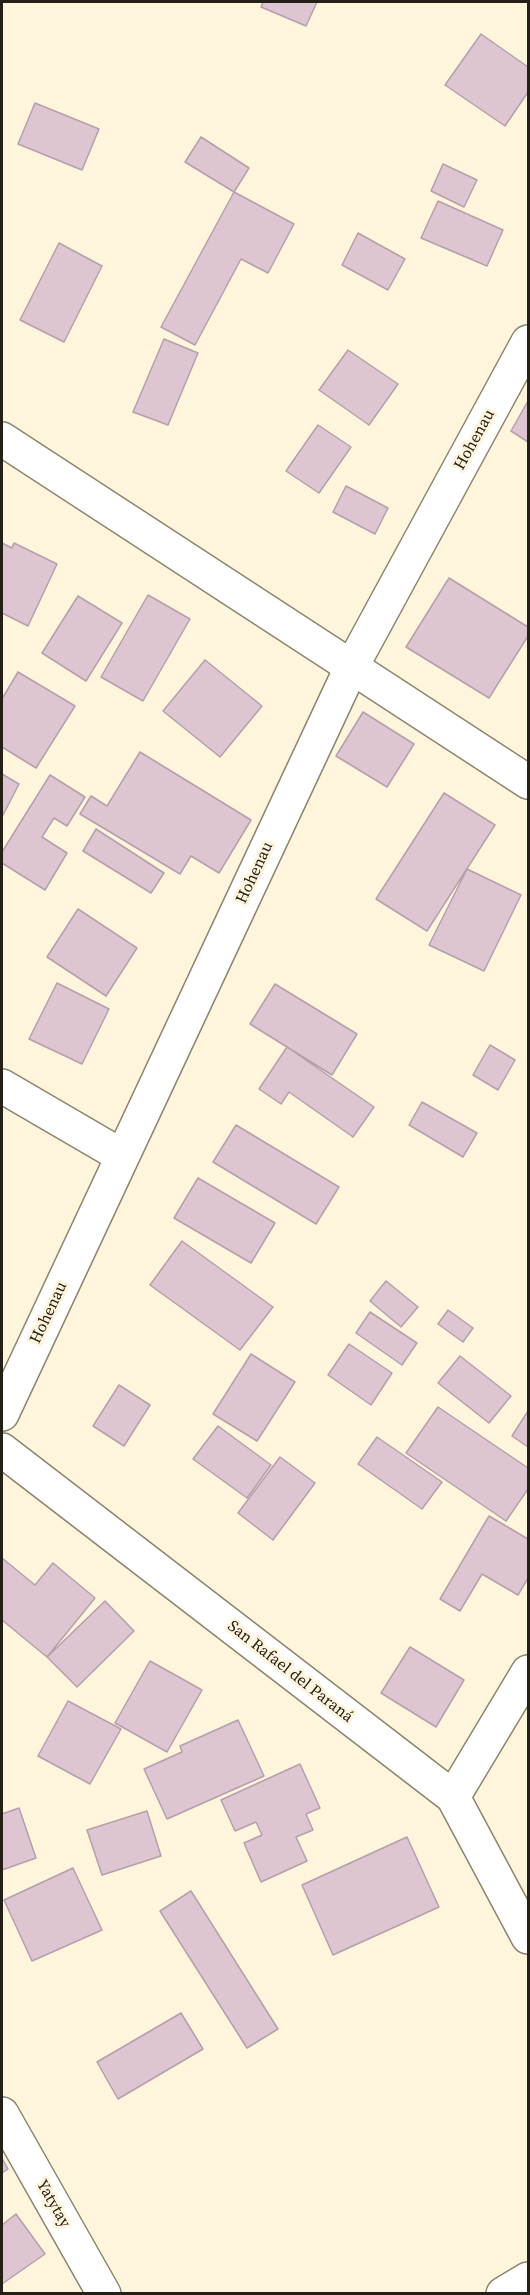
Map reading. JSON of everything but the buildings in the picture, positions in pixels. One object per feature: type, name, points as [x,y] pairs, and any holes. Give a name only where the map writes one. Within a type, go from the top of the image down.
[{"type":"street","name":"Hohenau","points":[[2,1414],[352,666],[528,342]]},
{"type":"street","points":[[2,439],[528,782]]},
{"type":"street","points":[[2,1086],[122,1156]]},
{"type":"street","name":"San Rafael del Paraná","points":[[2,1450],[453,1797],[528,1937]]},
{"type":"street","points":[[453,1797],[528,1672]]},
{"type":"street","name":"Yatytay","points":[[2,2114],[104,2294]]},
{"type":"street","points":[[503,2294],[528,2278]]}]
